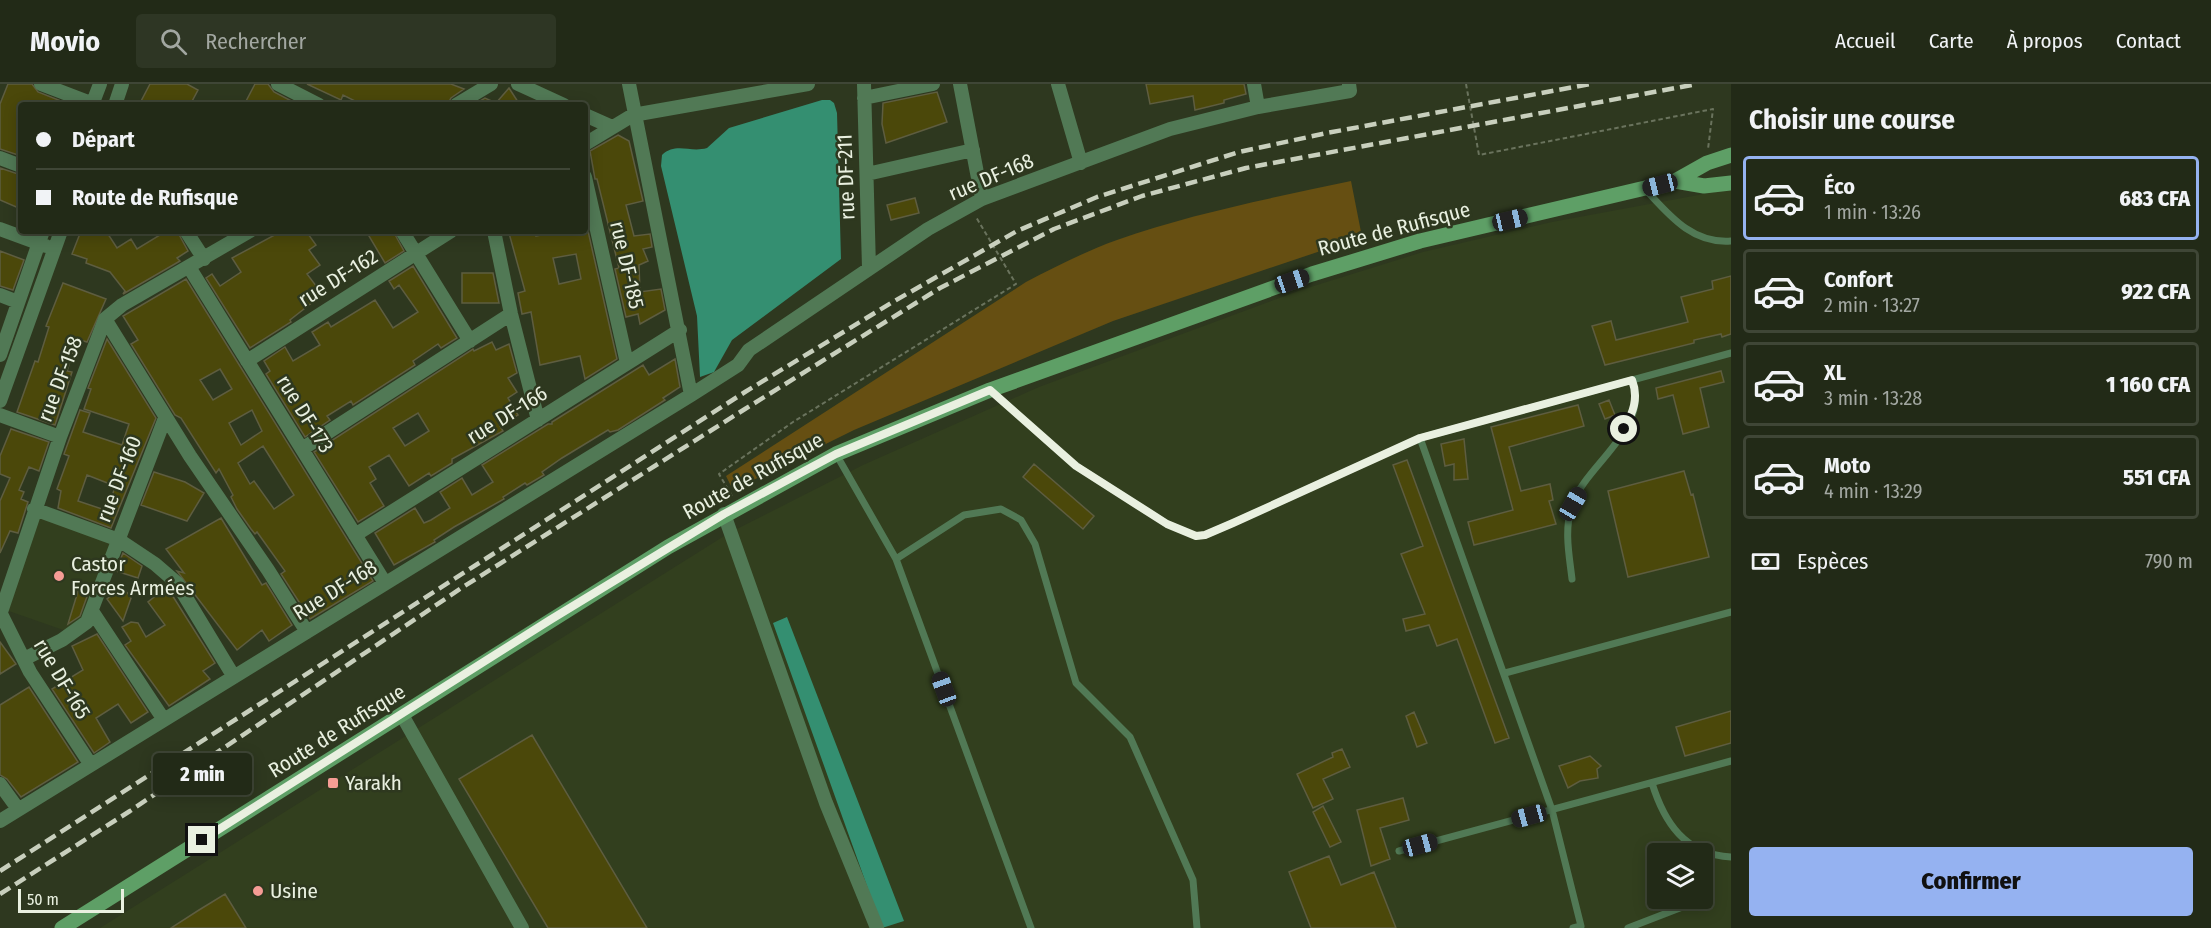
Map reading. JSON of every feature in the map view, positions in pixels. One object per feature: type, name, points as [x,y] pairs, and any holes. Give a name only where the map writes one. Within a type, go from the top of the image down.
[{"type":"main road","name":"Route de Rufisque","points":[[62,928],[560,613],[731,510],[836,454],[990,390],[1312,274],[1420,241],[1675,181],[1707,164],[1731,155]]},
{"type":"main road","name":"Route de Rufisque","points":[[1675,181],[1704,186],[1731,183]]},
{"type":"street","points":[[41,84],[86,102]]},
{"type":"street","points":[[95,102],[100,84]]},
{"type":"street","points":[[116,102],[123,84]]},
{"type":"street","points":[[278,84],[313,102]]},
{"type":"street","points":[[461,102],[491,84]]},
{"type":"street","points":[[518,84],[557,102]]},
{"type":"street","points":[[629,84],[633,115],[680,330],[691,395]]},
{"type":"street","points":[[588,142],[633,115],[808,84]]},
{"type":"street","points":[[864,91],[933,84]]},
{"type":"street","points":[[960,84],[982,199]]},
{"type":"street","points":[[1058,84],[1081,163]]},
{"type":"street","points":[[1254,84],[1258,107]]},
{"type":"street","name":"rue DF-168","points":[[691,395],[738,364],[748,350],[928,228],[982,199],[1170,129],[1258,107],[1350,88]]},
{"type":"street","name":"rue DF-211","points":[[864,91],[869,268]]},
{"type":"street","points":[[588,116],[612,128]]},
{"type":"street","points":[[867,174],[973,150]]},
{"type":"street","points":[[0,158],[18,165]]},
{"type":"street","name":"rue DF-185","points":[[588,189],[617,306],[627,363]]},
{"type":"street","points":[[0,229],[18,233]]},
{"type":"street","points":[[26,234],[41,237],[53,250]]},
{"type":"street","points":[[0,400],[3,397],[60,234]]},
{"type":"street","points":[[188,234],[204,259]]},
{"type":"street","name":"rue DF-158","points":[[0,614],[34,509],[105,319],[122,305],[245,234]]},
{"type":"street","points":[[404,234],[470,341]]},
{"type":"street","name":"rue DF-162","points":[[247,361],[446,234]]},
{"type":"street","points":[[495,234],[511,315],[538,420]]},
{"type":"street","points":[[0,356],[41,237]]},
{"type":"street","name":"rue DF-173","points":[[189,267],[386,583]]},
{"type":"street","points":[[0,295],[18,302]]},
{"type":"street","points":[[302,449],[511,315]]},
{"type":"street","points":[[105,319],[165,418],[307,632]]},
{"type":"street","name":"rue DF-166","points":[[356,535],[680,330]]},
{"type":"street","name":"Rue DF-168","points":[[0,821],[691,395]]},
{"type":"street","points":[[0,415],[60,437]]},
{"type":"street","name":"rue DF-160","points":[[24,659],[78,630],[92,611],[165,418]]},
{"type":"street","points":[[34,509],[119,540],[142,553],[177,583],[234,676]]},
{"type":"street","points":[[731,510],[826,803],[877,928]]},
{"type":"street","points":[[92,611],[164,720]]},
{"type":"street","name":"rue DF-165","points":[[0,614],[24,659],[91,765]]},
{"type":"street","points":[[402,715],[522,928]]},
{"type":"street","points":[[0,784],[18,810]]},
{"type":"lane","points":[[1645,189],[1682,227],[1708,240],[1731,241]]},
{"type":"lane","points":[[990,390],[1076,466],[1167,524],[1196,536],[1205,535],[1233,523],[1420,438],[1731,353]]},
{"type":"lane","points":[[1572,579],[1566,534],[1573,504],[1591,473],[1616,444],[1633,414],[1637,393],[1632,380]]},
{"type":"lane","points":[[1420,438],[1552,810],[1578,927]]},
{"type":"lane","points":[[836,454],[896,559],[1031,928]]},
{"type":"lane","points":[[896,559],[964,515],[1001,509],[1021,520],[1035,544],[1076,683],[1130,737],[1193,880],[1197,928]]},
{"type":"lane","points":[[1505,674],[1731,612]]},
{"type":"lane","points":[[1399,851],[1731,761]]},
{"type":"lane","points":[[1652,783],[1660,810],[1681,837],[1704,852],[1731,857]]},
{"type":"lane","points":[[1628,928],[1677,909]]},
{"type":"path","points":[[1466,84],[1479,155],[1713,109],[1707,164]]},
{"type":"path","points":[[731,510],[719,474],[793,422],[1016,284],[975,216]]},
{"type":"shaded area","points":[[822,100],[830,100],[834,103],[837,113],[841,259],[732,340],[714,372],[700,377],[697,316],[661,166],[662,155],[678,148],[707,148],[729,128]]},
{"type":"shaded area","points":[[1351,181],[1362,237],[1113,321],[854,430],[733,490],[726,476],[1026,282],[1094,249],[1175,222]]},
{"type":"shaded area","points":[[1731,189],[1731,928],[100,928],[729,533],[863,465],[1039,387],[1301,290],[1423,252],[1552,222]]},
{"type":"shaded area","name":"Castor Forces Armées","points":[[38,514],[115,541],[81,626],[69,632],[6,610]]},
{"type":"shaded area","points":[[787,617],[904,921],[882,928],[773,623]]},
{"type":"building","points":[[8,84],[32,84],[38,92],[63,102],[18,102],[18,155],[0,149],[0,104]]},
{"type":"building","points":[[150,84],[187,84],[198,90],[192,102],[141,102]]},
{"type":"building","points":[[255,84],[268,84],[274,92],[293,102],[246,102]]},
{"type":"building","points":[[307,84],[451,84],[464,89],[449,102],[357,102],[343,95],[341,100]]},
{"type":"building","points":[[1146,84],[1244,84],[1246,94],[1224,100],[1224,103],[1195,110],[1193,96],[1150,104]]},
{"type":"building","points":[[509,88],[518,102],[497,102]]},
{"type":"building","points":[[937,92],[947,122],[886,143],[882,124],[883,103]]},
{"type":"building","points":[[485,98],[494,102],[478,102]]},
{"type":"building","points":[[618,135],[629,141],[643,201],[626,205],[634,236],[650,234],[652,247],[643,249],[648,261],[639,265],[640,292],[661,289],[665,310],[640,324],[638,314],[626,317],[615,269],[619,268],[597,179],[595,179],[590,151]]},
{"type":"building","points":[[0,168],[18,174],[18,208],[0,200]]},
{"type":"building","points":[[915,198],[919,213],[891,220],[887,205]]},
{"type":"building","points":[[588,231],[617,359],[585,379],[580,356],[540,365],[531,312],[522,314],[518,293],[525,291],[509,234],[536,234],[536,236],[588,234]],"holes":[[[576,254],[581,279],[559,284],[553,258]]]},
{"type":"building","points":[[80,234],[108,234],[117,248],[131,239],[137,249],[160,234],[179,234],[188,251],[177,258],[180,261],[123,294],[125,291],[110,272],[86,263],[87,259],[72,254]]},
{"type":"building","points":[[276,234],[308,234],[316,245],[309,250],[320,265],[307,274],[320,291],[315,295],[318,298],[290,320],[291,322],[250,348],[206,278],[212,274],[220,286],[241,272],[232,258]]},
{"type":"building","points":[[368,234],[395,234],[404,251],[385,263]]},
{"type":"building","points":[[0,251],[24,260],[13,290],[0,286]]},
{"type":"building","points":[[413,266],[457,338],[441,348],[438,344],[413,361],[415,365],[353,405],[351,401],[327,416],[330,420],[305,437],[266,374],[270,371],[264,361],[285,347],[293,361],[320,345],[312,332],[328,322],[331,327],[375,300],[393,328],[418,312],[399,285],[394,289],[389,281]]},
{"type":"building","points":[[462,273],[493,273],[499,303],[462,303]]},
{"type":"building","points":[[1731,276],[1731,334],[1694,340],[1694,343],[1605,365],[1592,326],[1611,321],[1616,340],[1688,322],[1681,297],[1713,289],[1712,281]]},
{"type":"building","points":[[186,279],[373,581],[310,619],[281,574],[285,571],[237,509],[231,497],[233,495],[219,469],[216,473],[181,418],[175,415],[131,344],[138,340],[123,316]],"holes":[[[220,369],[232,389],[213,400],[200,380]],[[252,410],[262,431],[241,445],[229,423]],[[263,446],[294,495],[274,509],[254,481],[250,484],[238,463]]]},
{"type":"building","points":[[63,283],[106,299],[87,342],[77,339],[67,371],[72,372],[55,425],[17,412],[35,361],[38,362],[49,327],[46,326]]},
{"type":"building","points":[[107,339],[156,418],[111,528],[58,508],[61,491],[57,489],[69,456],[64,454],[80,410],[90,413],[83,432],[122,445],[129,424],[84,409],[91,389],[88,388]],"holes":[[[87,475],[115,486],[108,511],[78,501]]]},
{"type":"building","points":[[492,342],[496,350],[509,344],[517,373],[508,378],[517,392],[508,398],[518,415],[500,426],[503,431],[452,459],[452,463],[431,476],[429,473],[409,486],[389,455],[369,467],[376,479],[370,483],[384,506],[358,522],[314,452],[473,349],[474,351]],"holes":[[[418,413],[429,431],[405,446],[393,428]]]},
{"type":"building","points":[[675,359],[680,387],[663,398],[665,400],[618,430],[610,432],[608,430],[562,458],[542,472],[544,475],[527,485],[525,483],[503,497],[504,499],[394,565],[375,533],[415,508],[424,523],[431,520],[450,508],[440,492],[462,478],[472,495],[493,482],[482,465],[548,424],[552,424],[643,365],[649,375]]},
{"type":"building","points":[[1721,371],[1724,382],[1700,388],[1709,427],[1683,434],[1673,395],[1658,399],[1656,388]]},
{"type":"building","points":[[1609,400],[1615,415],[1605,419],[1599,404]]},
{"type":"building","points":[[1578,405],[1584,426],[1509,447],[1521,491],[1550,484],[1553,500],[1549,501],[1556,524],[1474,545],[1468,522],[1513,510],[1491,427]]},
{"type":"building","points":[[11,429],[49,442],[39,471],[29,467],[19,490],[24,492],[21,499],[28,502],[18,533],[10,531],[0,553],[0,501],[10,478],[0,474],[0,456]]},
{"type":"building","points":[[1464,439],[1468,479],[1454,480],[1454,464],[1445,466],[1441,444]]},
{"type":"building","points":[[1407,460],[1509,738],[1495,743],[1457,639],[1437,646],[1429,625],[1406,631],[1403,619],[1425,614],[1401,554],[1423,546],[1393,465]]},
{"type":"building","points":[[1034,464],[1094,516],[1083,529],[1023,477]]},
{"type":"building","points":[[1684,471],[1691,495],[1693,494],[1709,557],[1628,577],[1608,491]]},
{"type":"building","points":[[154,472],[185,482],[204,493],[187,521],[141,505]]},
{"type":"building","points":[[221,518],[262,585],[266,583],[292,625],[269,641],[262,630],[237,650],[177,571],[184,573],[166,549]]},
{"type":"building","points":[[123,553],[142,566],[138,578],[116,571]]},
{"type":"building","points":[[123,587],[131,598],[123,621],[107,599]]},
{"type":"building","points":[[167,587],[215,663],[203,671],[210,679],[169,706],[125,645],[131,641],[122,627],[131,622],[138,623],[146,637],[165,625],[148,602]]},
{"type":"building","points":[[79,588],[89,591],[80,616],[68,624]]},
{"type":"building","points":[[97,634],[148,712],[131,723],[118,704],[96,718],[110,742],[94,753],[52,689],[83,670],[72,646]]},
{"type":"building","points":[[0,642],[16,664],[0,674]]},
{"type":"building","points":[[29,687],[78,762],[21,797],[7,779],[0,775],[0,705]]},
{"type":"building","points":[[1731,711],[1731,743],[1685,756],[1676,727]]},
{"type":"building","points":[[1414,712],[1427,743],[1417,747],[1406,716]]},
{"type":"building","points":[[532,735],[647,928],[548,928],[459,779]]},
{"type":"building","points":[[1342,749],[1350,767],[1323,779],[1333,799],[1313,808],[1297,774],[1333,757],[1332,753]]},
{"type":"building","points":[[1590,756],[1601,766],[1597,769],[1598,778],[1580,781],[1568,788],[1559,766]]},
{"type":"building","points":[[1403,798],[1409,820],[1380,828],[1390,859],[1371,866],[1357,810]]},
{"type":"building","points":[[1323,806],[1341,842],[1330,847],[1313,812]]},
{"type":"building","points":[[1329,856],[1341,885],[1374,872],[1396,928],[1311,928],[1289,872]]},
{"type":"building","points":[[225,894],[246,928],[171,928],[199,910]]},
{"type":"railway","points":[[0,871],[745,392],[891,303],[1017,231],[1097,197],[1239,152],[1327,133],[1590,84]]},
{"type":"railway","points":[[0,894],[130,811],[463,587],[745,409],[940,288],[1054,229],[1142,196],[1246,168],[1697,84]]},
{"type":"place","name":"Castor Forces Armées","points":[[59,576]]},
{"type":"place","name":"Yarakh","points":[[333,783]]},
{"type":"place","name":"Usine","points":[[258,891]]},
{"type":"route","points":[[202,840],[550,620],[724,514],[836,454],[990,390],[1076,466],[1121,497],[1167,524],[1196,536],[1205,535],[1233,523],[1420,438],[1632,380],[1637,393],[1633,414],[1624,429]]}]
